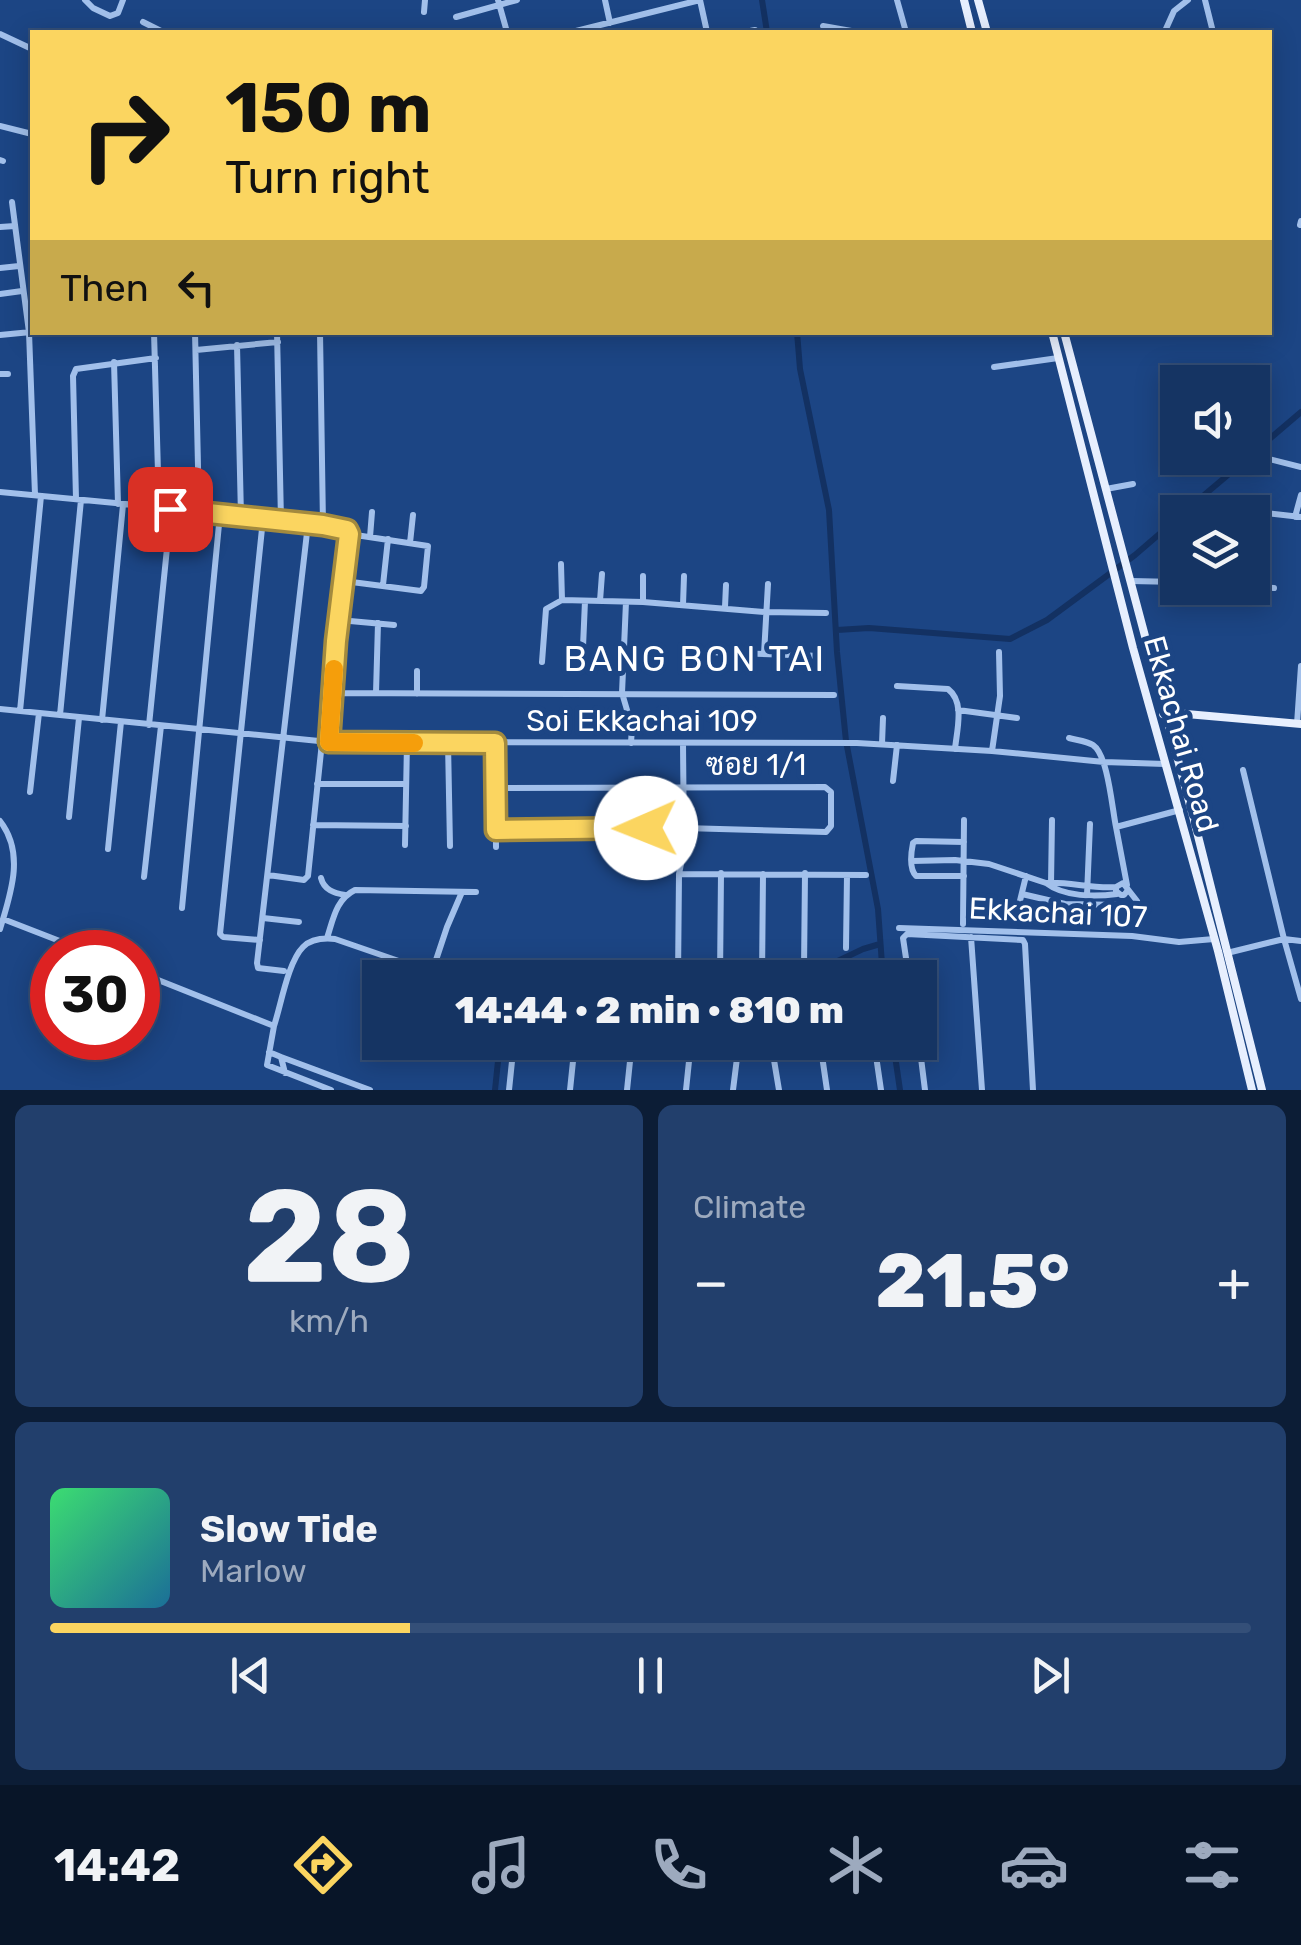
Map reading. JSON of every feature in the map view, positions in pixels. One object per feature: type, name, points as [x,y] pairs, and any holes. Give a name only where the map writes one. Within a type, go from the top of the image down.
[{"type":"main road","points":[[964,0],[972,30]]},
{"type":"main road","points":[[978,0],[986,30]]},
{"type":"main road","name":"Ekkachai Road","points":[[1053,335],[1252,1090]]},
{"type":"main road","name":"Ekkachai Road","points":[[1065,335],[1262,1090]]},
{"type":"main road","points":[[1154,716],[1175,712],[1299,724]]},
{"type":"main road","points":[[1194,866],[1204,862]]},
{"type":"street","points":[[84,0],[110,16],[118,13],[123,0]]},
{"type":"street","points":[[424,12],[425,0]]},
{"type":"street","points":[[456,17],[498,2],[517,0]]},
{"type":"street","points":[[606,0],[610,23]]},
{"type":"street","points":[[580,30],[700,0],[707,30]]},
{"type":"street","points":[[897,0],[905,30]]},
{"type":"street","points":[[1164,30],[1174,12],[1188,0]]},
{"type":"street","points":[[1205,0],[1212,30]]},
{"type":"street","points":[[498,2],[506,30]]},
{"type":"street","points":[[143,22],[160,30]]},
{"type":"street","points":[[823,26],[846,30]]},
{"type":"street","points":[[0,34],[30,48]]},
{"type":"street","points":[[0,126],[30,134]]},
{"type":"street","points":[[12,202],[30,328]]},
{"type":"street","points":[[0,227],[15,226]]},
{"type":"street","points":[[0,268],[19,266]]},
{"type":"street","points":[[0,294],[22,292]]},
{"type":"street","points":[[0,335],[30,332]]},
{"type":"street","points":[[20,711],[38,496],[31,335]]},
{"type":"street","points":[[154,335],[159,508]]},
{"type":"street","points":[[195,335],[199,512]]},
{"type":"street","points":[[320,335],[323,525]]},
{"type":"street","points":[[196,350],[278,337],[282,521]]},
{"type":"street","points":[[236,345],[240,516]]},
{"type":"street","points":[[60,715],[79,499],[73,376],[78,367],[156,358]]},
{"type":"street","points":[[994,366],[1058,358]]},
{"type":"street","points":[[102,720],[121,505],[114,362]]},
{"type":"street","points":[[1270,459],[1301,467]]},
{"type":"street","points":[[1106,489],[1132,484]]},
{"type":"street","points":[[0,492],[323,525],[343,528],[349,534],[428,548],[423,589],[344,581]]},
{"type":"street","points":[[1270,514],[1298,517],[1301,495]]},
{"type":"street","points":[[149,724],[170,509]]},
{"type":"street","points":[[370,537],[372,512]]},
{"type":"street","points":[[182,908],[220,514]]},
{"type":"street","points":[[410,542],[413,515]]},
{"type":"street","points":[[260,940],[220,934],[264,519]]},
{"type":"street","points":[[284,971],[258,968],[308,524]]},
{"type":"street","points":[[268,875],[307,879],[349,534]]},
{"type":"street","points":[[383,585],[388,540]]},
{"type":"street","points":[[561,564],[562,600]]},
{"type":"street","points":[[600,601],[602,574]]},
{"type":"street","points":[[643,576],[643,602]]},
{"type":"street","points":[[683,605],[684,576]]},
{"type":"street","points":[[1130,578],[1160,580]]},
{"type":"street","points":[[764,654],[768,584]]},
{"type":"street","points":[[725,607],[726,585]]},
{"type":"street","points":[[542,662],[546,609],[562,600],[826,612]]},
{"type":"street","points":[[582,670],[585,602]]},
{"type":"street","points":[[626,602],[622,693],[630,717],[631,742]]},
{"type":"street","points":[[339,620],[394,625]]},
{"type":"street","points":[[376,693],[378,623]]},
{"type":"street","points":[[706,652],[822,656]]},
{"type":"street","points":[[992,752],[998,716],[999,652]]},
{"type":"street","points":[[1299,724],[1301,666]]},
{"type":"street","points":[[417,671],[417,694]]},
{"type":"street","points":[[897,686],[953,692],[959,700],[955,749]]},
{"type":"street","points":[[332,693],[834,695]]},
{"type":"street","name":"Soi Ekkachai 109","points":[[0,709],[325,742],[857,743],[1165,764]]},
{"type":"street","points":[[958,710],[1017,718]]},
{"type":"street","points":[[30,792],[39,713]]},
{"type":"street","points":[[69,817],[80,718]]},
{"type":"street","points":[[882,744],[883,718]]},
{"type":"street","points":[[108,849],[121,722]]},
{"type":"street","points":[[144,877],[160,726]]},
{"type":"street","points":[[1069,738],[1093,744],[1104,762],[1127,887],[1137,901]]},
{"type":"street","points":[[405,845],[407,743]]},
{"type":"street","points":[[448,743],[450,846]]},
{"type":"street","points":[[495,743],[496,847]]},
{"type":"street","points":[[678,960],[679,874],[684,848],[683,743]]},
{"type":"street","points":[[893,781],[897,746]]},
{"type":"street","points":[[1242,770],[1301,998]]},
{"type":"street","points":[[317,784],[406,784]]},
{"type":"street","name":"ซอย 1/1","points":[[496,788],[829,788],[831,792],[831,826],[826,832],[684,828]]},
{"type":"street","points":[[1116,826],[1180,810]]},
{"type":"street","points":[[962,924],[964,820]]},
{"type":"street","points":[[1049,884],[1052,820]]},
{"type":"street","points":[[0,821],[11,839],[14,862],[0,929]]},
{"type":"street","points":[[1088,891],[1090,824]]},
{"type":"street","points":[[312,825],[406,826]]},
{"type":"street","points":[[496,830],[684,828]]},
{"type":"street","points":[[964,842],[916,841],[912,862],[916,876],[964,876]]},
{"type":"street","points":[[912,862],[964,861],[998,866],[1049,884],[1088,891],[1116,891],[1118,884],[1127,887]]},
{"type":"street","points":[[720,960],[721,873]]},
{"type":"street","points":[[762,960],[763,873]]},
{"type":"street","points":[[804,960],[805,873]]},
{"type":"street","points":[[679,874],[866,875]]},
{"type":"street","points":[[846,875],[846,948]]},
{"type":"street","points":[[1018,913],[1026,876]]},
{"type":"street","points":[[321,878],[325,887],[345,894],[364,888],[476,892]]},
{"type":"street","points":[[436,960],[462,892]]},
{"type":"street","points":[[327,938],[345,894]]},
{"type":"street","points":[[1022,894],[1065,904],[1122,905]]},
{"type":"street","points":[[263,918],[299,922]]},
{"type":"street","points":[[3,919],[31,930]]},
{"type":"street","name":"Ekkachai 107","points":[[898,928],[1132,936],[1179,942],[1214,939]]},
{"type":"street","points":[[907,960],[904,935],[1023,940],[1033,1090]]},
{"type":"street","points":[[971,937],[982,1090]]},
{"type":"street","points":[[331,1090],[267,1064],[274,1026],[303,947],[327,938],[395,960]]},
{"type":"street","points":[[1227,952],[1284,939],[1301,940]]},
{"type":"street","points":[[160,981],[274,1026]]},
{"type":"street","points":[[269,1052],[370,1090]]},
{"type":"street","points":[[281,1058],[285,1073]]},
{"type":"street","points":[[509,1090],[512,1060]]},
{"type":"street","points":[[570,1090],[573,1060]]},
{"type":"street","points":[[627,1090],[630,1060]]},
{"type":"street","points":[[686,1090],[689,1060]]},
{"type":"street","points":[[733,1090],[736,1060]]},
{"type":"street","points":[[774,1060],[778,1090]]},
{"type":"street","points":[[823,1060],[827,1090]]},
{"type":"street","points":[[877,1060],[881,1090]]},
{"type":"street","points":[[921,1060],[926,1090]]},
{"type":"waterway","points":[[762,0],[767,30]]},
{"type":"waterway","points":[[797,335],[800,369],[829,510],[846,741],[878,909],[882,960]]},
{"type":"waterway","points":[[1270,439],[1301,412]]},
{"type":"waterway","points":[[1204,495],[1228,475]]},
{"type":"waterway","points":[[837,630],[869,628],[1010,639],[1047,620],[1160,533]]},
{"type":"waterway","points":[[840,960],[880,944]]},
{"type":"waterway","points":[[495,1090],[498,1060]]},
{"type":"waterway","points":[[896,1060],[900,1090]]},
{"type":"slow traffic","points":[[334,669],[329,742],[414,743]]},
{"type":"district","name":"BANG BON TAI","points":[[695,659]]},
{"type":"route","points":[[170,509],[347,530],[329,742],[495,743],[496,830],[646,828]]}]
